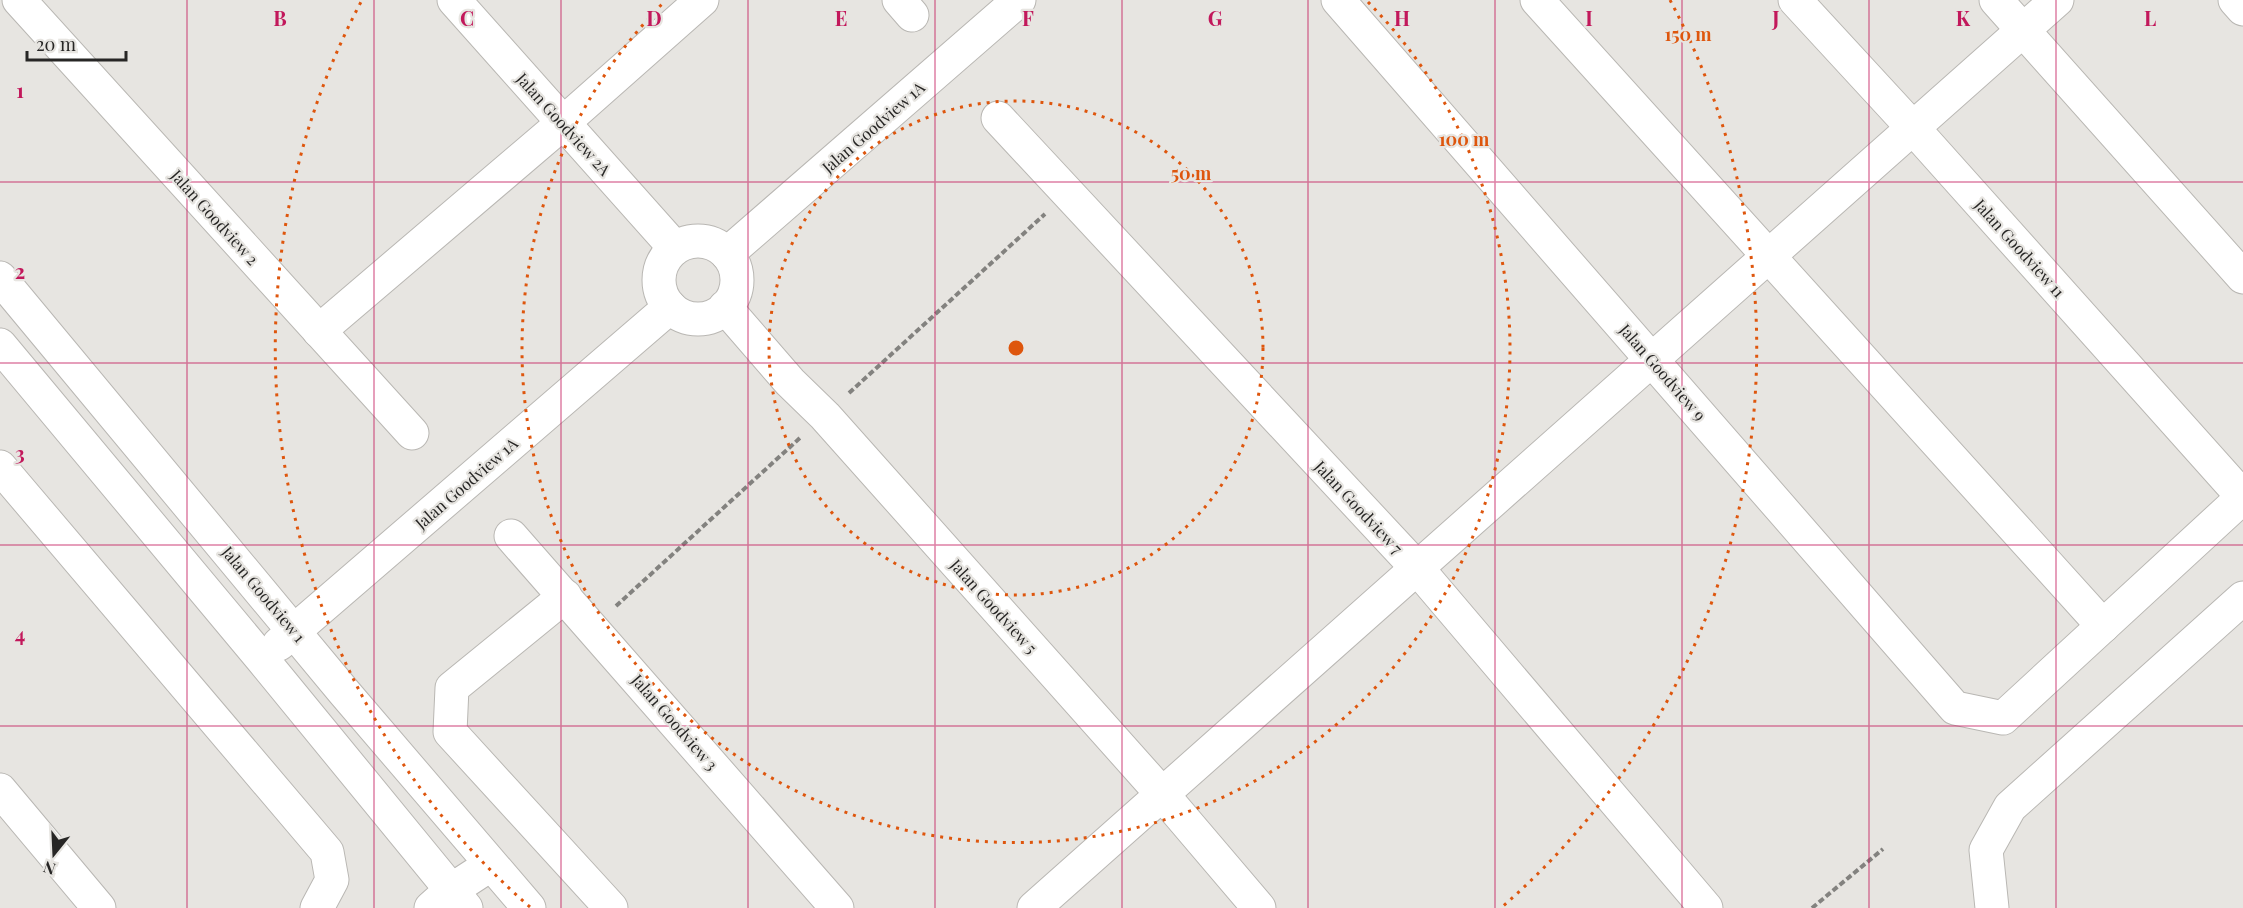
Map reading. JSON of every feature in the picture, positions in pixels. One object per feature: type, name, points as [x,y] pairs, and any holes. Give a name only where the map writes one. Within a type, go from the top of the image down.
[{"type":"street","name":"Jalan Goodview 2","points":[[18,0],[412,433]]},
{"type":"street","name":"Jalan Goodview 2A","points":[[454,0],[675,249]]},
{"type":"street","points":[[319,331],[563,123],[702,0]]},
{"type":"street","name":"Jalan Goodview 1A","points":[[727,254],[1019,0]]},
{"type":"street","name":"Jalan Goodview 9","points":[[1338,0],[1955,708],[2003,718],[2103,626]]},
{"type":"street","points":[[1537,0],[2103,626],[2243,497]]},
{"type":"street","name":"Jalan Goodview 11","points":[[1795,0],[1913,128],[2243,497]]},
{"type":"street","points":[[1996,0],[2243,277]]},
{"type":"street","points":[[1034,908],[2057,0]]},
{"type":"street","points":[[2235,0],[2243,9]]},
{"type":"street","name":"Jalan Goodview 7","points":[[998,118],[1416,568],[1706,908]]},
{"type":"street","points":[[696,241],[707,242],[718,246],[734,264],[737,287],[733,298],[716,315],[692,318],[680,314],[670,307],[663,296],[659,283],[660,270],[666,258],[675,249],[696,241]]},
{"type":"street","name":"Jalan Goodview 1","points":[[0,278],[344,692],[529,908]]},
{"type":"street","name":"Jalan Goodview 1A","points":[[262,659],[670,307]]},
{"type":"street","name":"Jalan Goodview 5","points":[[725,308],[790,382],[825,416],[1162,794],[1259,908]]},
{"type":"street","points":[[39,324],[2,352],[262,659],[449,902],[490,865]]},
{"type":"street","points":[[0,467],[327,852],[332,880],[316,908]]},
{"type":"street","name":"Jalan Goodview 3","points":[[512,536],[837,908]]},
{"type":"street","points":[[565,596],[452,688],[450,732],[612,908]]},
{"type":"street","points":[[1992,908],[1986,850],[2010,807],[2243,598]]},
{"type":"street","points":[[0,790],[99,908]]},
{"type":"path","points":[[1812,908],[1883,849]]}]
